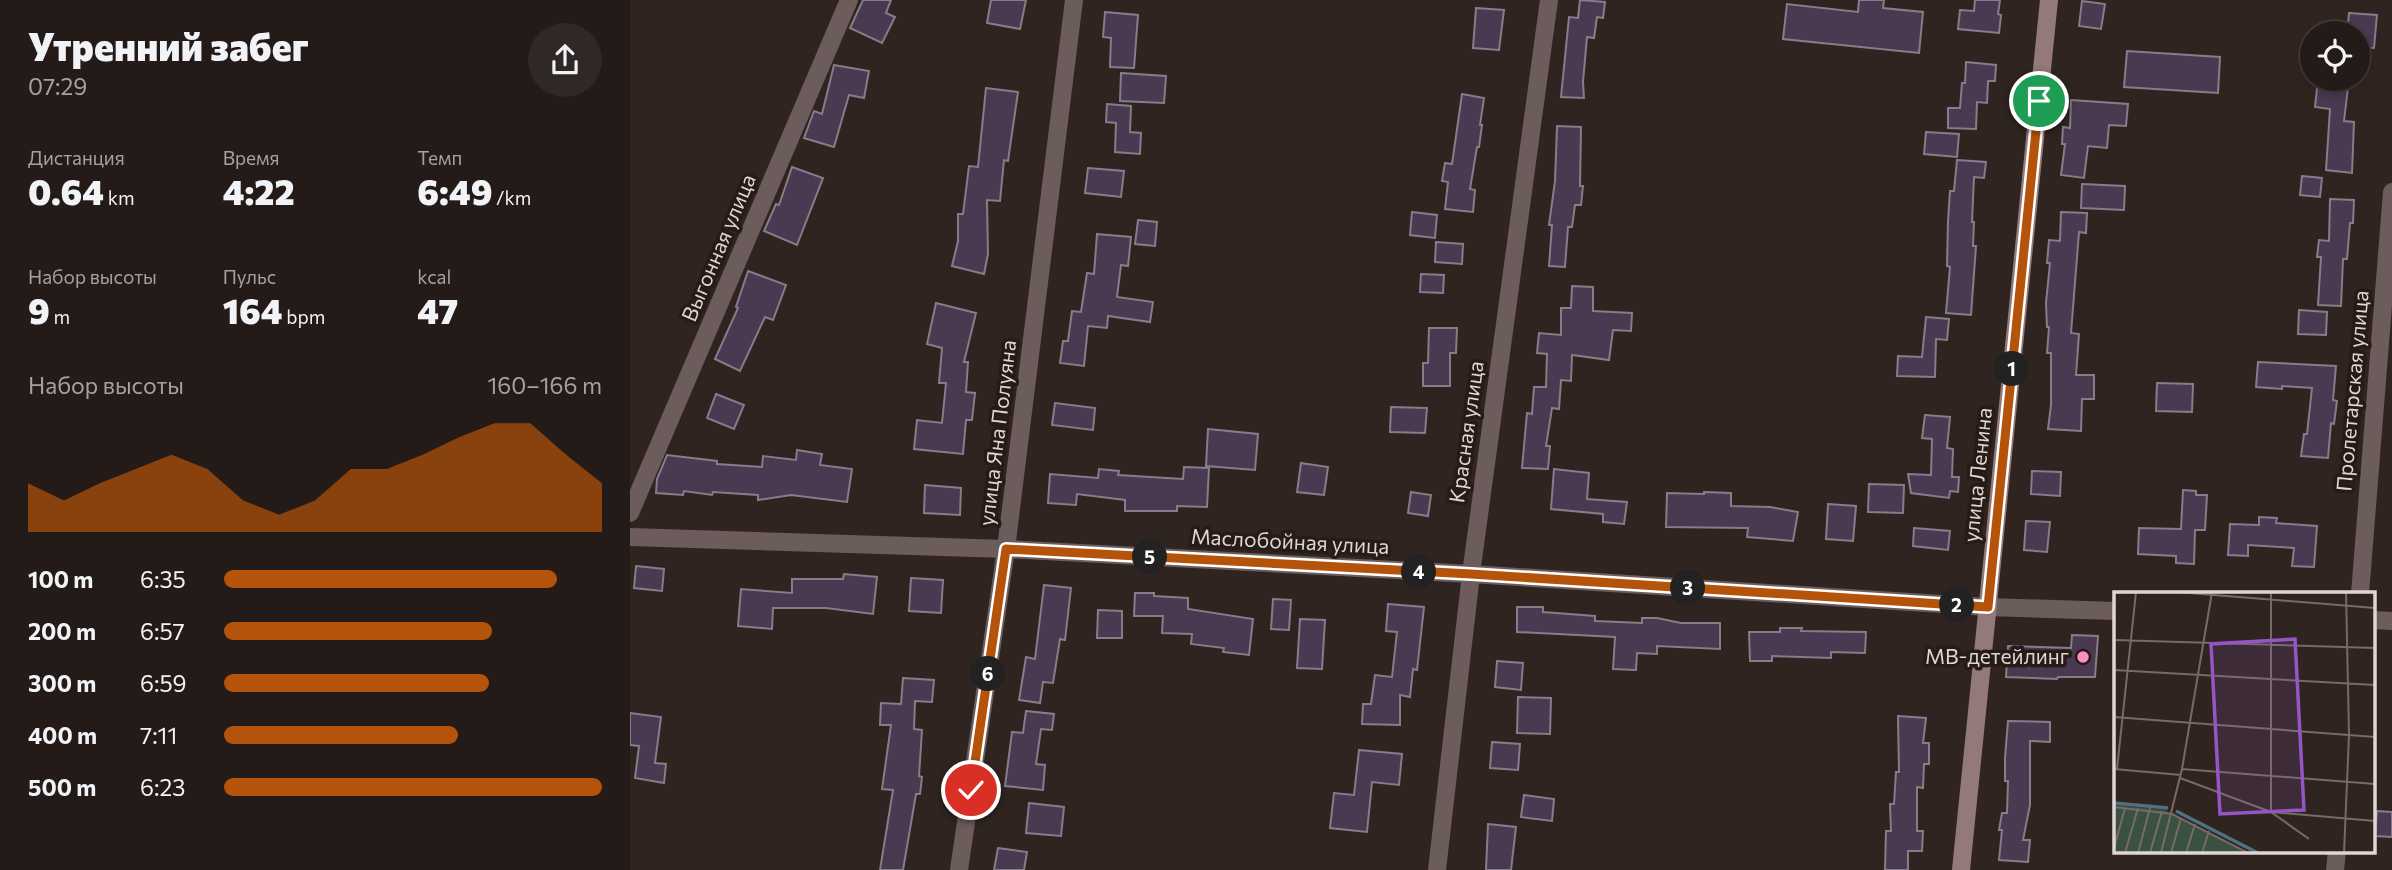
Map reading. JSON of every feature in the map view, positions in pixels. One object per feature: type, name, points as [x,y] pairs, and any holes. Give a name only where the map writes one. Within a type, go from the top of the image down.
[{"type":"street","name":"Выгонная улица","points":[[630,513],[849,0]]},
{"type":"street","name":"улица Яна Полуяна","points":[[959,870],[1006,549],[1074,0]]},
{"type":"street","name":"Красная улица","points":[[1437,870],[1471,574],[1549,0]]},
{"type":"street","name":"улица Ленина","points":[[1961,870],[2049,0]]},
{"type":"street","name":"Пролетарская улица","points":[[2360,592],[2392,192]]},
{"type":"street","name":"Маслобойная улица","points":[[630,537],[1006,549],[1471,574],[1988,607],[2114,611]]},
{"type":"street","points":[[2374,620],[2392,621]]},
{"type":"street","points":[[2335,870],[2337,852]]},
{"type":"building","points":[[863,0],[891,0],[886,13],[895,17],[882,43],[850,28]]},
{"type":"building","points":[[991,0],[1026,0],[1020,29],[987,23]]},
{"type":"building","points":[[1580,0],[1605,2],[1603,18],[1597,17],[1594,38],[1587,37],[1584,98],[1561,97],[1569,17],[1578,18]]},
{"type":"building","points":[[1859,0],[1884,0],[1883,8],[1923,12],[1919,53],[1783,39],[1787,4],[1858,12]]},
{"type":"building","points":[[1975,0],[2000,0],[1999,33],[1958,29],[1960,10],[1974,11]]},
{"type":"building","points":[[2082,1],[2105,4],[2101,29],[2079,26]]},
{"type":"building","points":[[1476,8],[1504,10],[1499,50],[1473,48]]},
{"type":"building","points":[[1105,12],[1138,15],[1134,68],[1110,67],[1111,38],[1103,37]]},
{"type":"building","points":[[2349,13],[2377,15],[2374,48],[2370,48],[2370,21],[2348,21]]},
{"type":"building","points":[[2127,51],[2220,57],[2218,93],[2124,87]]},
{"type":"building","points":[[1966,62],[1996,65],[1995,81],[1988,81],[1987,103],[1977,102],[1976,129],[1948,128],[1948,108],[1960,108]]},
{"type":"building","points":[[834,65],[869,71],[864,98],[849,95],[834,147],[804,138],[814,111],[822,114]]},
{"type":"building","points":[[1121,73],[1166,76],[1164,103],[1120,101]]},
{"type":"building","points":[[986,88],[1018,92],[1008,161],[1004,160],[1000,201],[987,200],[988,254],[984,274],[952,266],[958,241],[958,214],[963,214],[969,166],[978,167]]},
{"type":"building","points":[[2317,91],[2348,91],[2344,121],[2354,122],[2352,173],[2326,170],[2330,109],[2315,107]]},
{"type":"building","points":[[1462,94],[1484,98],[1479,147],[1470,189],[1475,190],[1473,212],[1445,209],[1448,182],[1442,181],[1445,163],[1452,164]]},
{"type":"building","points":[[2071,100],[2128,104],[2126,126],[2109,125],[2107,148],[2088,146],[2084,178],[2061,175],[2065,144],[2062,144],[2063,127],[2070,128]]},
{"type":"building","points":[[1107,104],[1131,106],[1130,132],[1141,133],[1140,154],[1115,152],[1116,123],[1106,122]]},
{"type":"building","points":[[1557,126],[1581,127],[1581,205],[1575,205],[1572,227],[1568,227],[1565,267],[1549,266],[1552,225],[1549,225],[1555,181]]},
{"type":"building","points":[[1926,132],[1959,134],[1957,157],[1924,154]]},
{"type":"building","points":[[1957,160],[1986,162],[1984,178],[1974,177],[1972,222],[1973,246],[1976,246],[1971,315],[1946,313],[1950,267],[1947,266],[1950,191],[1954,191]]},
{"type":"building","points":[[792,167],[823,178],[797,245],[764,231],[776,204],[779,205]]},
{"type":"building","points":[[1088,168],[1124,171],[1121,197],[1085,193]]},
{"type":"building","points":[[2302,176],[2322,178],[2320,197],[2300,195]]},
{"type":"building","points":[[2082,184],[2125,186],[2124,210],[2081,208]]},
{"type":"building","points":[[2330,199],[2354,200],[2347,259],[2343,259],[2341,306],[2318,305],[2321,257],[2317,257],[2319,240],[2329,241]]},
{"type":"building","points":[[1412,212],[1437,215],[1435,238],[1410,235]]},
{"type":"building","points":[[2061,212],[2087,213],[2086,233],[2079,232],[2071,333],[2079,334],[2076,375],[2094,375],[2094,399],[2082,399],[2081,431],[2048,429],[2051,353],[2047,353],[2049,327],[2046,303],[2050,263],[2047,263],[2049,240],[2060,241]]},
{"type":"building","points":[[1138,220],[1157,222],[1155,246],[1135,244]]},
{"type":"building","points":[[1097,234],[1131,237],[1128,266],[1121,265],[1117,297],[1153,302],[1150,322],[1108,316],[1107,328],[1088,326],[1084,366],[1060,363],[1063,341],[1068,341],[1072,311],[1081,312],[1087,273],[1094,274]]},
{"type":"building","points":[[1436,242],[1463,244],[1462,264],[1435,262]]},
{"type":"building","points":[[748,271],[786,285],[773,320],[765,317],[740,371],[715,359],[738,308],[736,307]]},
{"type":"building","points":[[1421,274],[1444,275],[1443,293],[1420,292]]},
{"type":"building","points":[[1572,286],[1593,287],[1593,311],[1632,313],[1631,331],[1613,330],[1609,360],[1572,355],[1571,381],[1561,380],[1559,409],[1552,408],[1546,446],[1550,446],[1548,469],[1522,468],[1527,413],[1532,414],[1534,387],[1546,387],[1547,354],[1537,353],[1539,333],[1561,335],[1561,308],[1571,308]]},
{"type":"building","points":[[936,303],[976,313],[964,362],[968,362],[966,392],[975,393],[972,420],[966,420],[963,454],[914,449],[917,420],[942,423],[946,383],[939,383],[942,348],[927,344]]},
{"type":"building","points":[[2299,310],[2327,312],[2326,335],[2298,334]]},
{"type":"building","points":[[1926,317],[1949,319],[1947,340],[1936,339],[1935,377],[1897,376],[1898,356],[1922,357]]},
{"type":"building","points":[[1429,328],[1457,328],[1456,353],[1450,353],[1450,386],[1423,386],[1423,363],[1428,363]]},
{"type":"building","points":[[2258,362],[2336,366],[2333,400],[2337,401],[2334,424],[2331,423],[2328,458],[2301,456],[2304,434],[2307,434],[2312,388],[2256,387]]},
{"type":"building","points":[[2157,383],[2193,384],[2192,412],[2156,411]]},
{"type":"building","points":[[716,394],[744,405],[734,429],[707,418]]},
{"type":"building","points":[[1055,403],[1095,408],[1093,430],[1052,425]]},
{"type":"building","points":[[1391,407],[1427,408],[1425,433],[1390,432]]},
{"type":"building","points":[[1925,415],[1950,417],[1947,448],[1953,449],[1952,477],[1959,477],[1958,492],[1950,491],[1949,498],[1911,493],[1908,474],[1931,475],[1932,439],[1922,438]]},
{"type":"building","points":[[1208,429],[1258,434],[1255,470],[1206,466]]},
{"type":"building","points":[[797,450],[822,454],[820,465],[852,469],[847,502],[791,495],[758,500],[758,495],[713,492],[712,495],[684,491],[683,495],[656,493],[657,479],[667,455],[717,461],[717,464],[762,467],[763,456],[796,460]]},
{"type":"building","points":[[1301,463],[1328,467],[1324,495],[1297,492]]},
{"type":"building","points":[[1184,467],[1209,468],[1207,507],[1177,506],[1177,511],[1125,511],[1125,500],[1077,494],[1076,505],[1048,503],[1050,474],[1098,478],[1099,469],[1119,471],[1118,475],[1183,479]]},
{"type":"building","points":[[1554,469],[1589,473],[1587,499],[1627,502],[1624,524],[1603,522],[1603,514],[1551,509]]},
{"type":"building","points":[[2032,471],[2061,472],[2060,496],[2031,494]]},
{"type":"building","points":[[1869,484],[1904,485],[1903,513],[1868,512]]},
{"type":"building","points":[[925,485],[961,488],[960,515],[924,513]]},
{"type":"building","points":[[2183,490],[2196,491],[2196,495],[2207,495],[2205,530],[2195,530],[2194,564],[2176,563],[2176,556],[2138,554],[2139,528],[2181,529]]},
{"type":"building","points":[[1411,492],[1431,495],[1428,516],[1408,513]]},
{"type":"building","points":[[1667,493],[1731,493],[1731,506],[1770,507],[1798,512],[1793,541],[1747,537],[1748,528],[1666,527]]},
{"type":"building","points":[[1828,504],[1856,506],[1853,541],[1826,539]]},
{"type":"building","points":[[2259,517],[2277,518],[2276,523],[2317,526],[2314,567],[2292,566],[2294,548],[2248,545],[2248,556],[2228,555],[2230,524],[2259,525]]},
{"type":"building","points":[[2026,521],[2050,522],[2047,552],[2024,550]]},
{"type":"building","points":[[1914,528],[1950,531],[1948,550],[1913,546]]},
{"type":"building","points":[[636,566],[664,569],[662,591],[634,588]]},
{"type":"building","points":[[844,574],[877,577],[873,614],[826,608],[773,608],[772,629],[738,626],[741,589],[792,593],[792,579],[843,579]]},
{"type":"building","points":[[911,578],[943,580],[941,613],[909,611]]},
{"type":"building","points":[[1044,585],[1071,588],[1065,640],[1060,639],[1053,683],[1043,682],[1040,703],[1019,700],[1026,657],[1035,659]]},
{"type":"building","points":[[1135,593],[1188,598],[1188,609],[1253,619],[1249,655],[1223,652],[1224,648],[1191,644],[1192,634],[1162,633],[1163,616],[1134,616]]},
{"type":"building","points":[[1273,599],[1291,600],[1289,630],[1271,629]]},
{"type":"building","points":[[1388,604],[1424,607],[1417,670],[1413,669],[1410,697],[1400,695],[1400,725],[1362,724],[1363,704],[1371,704],[1375,675],[1392,677],[1397,632],[1386,631]]},
{"type":"building","points":[[1517,607],[1543,607],[1543,612],[1595,616],[1595,621],[1642,623],[1642,618],[1657,618],[1681,623],[1720,623],[1720,649],[1657,646],[1657,654],[1637,653],[1636,670],[1613,669],[1615,637],[1517,632]]},
{"type":"building","points":[[1098,610],[1122,611],[1122,638],[1097,638]]},
{"type":"building","points":[[1300,619],[1325,620],[1322,669],[1297,668]]},
{"type":"building","points":[[1780,628],[1866,632],[1865,653],[1831,652],[1831,658],[1772,656],[1772,661],[1750,661],[1749,632],[1780,632]]},
{"type":"building","points":[[2072,635],[2098,636],[2095,677],[2006,677],[2008,646],[2071,648]]},
{"type":"building","points":[[1497,661],[1523,663],[1521,690],[1495,687]]},
{"type":"building","points":[[903,678],[934,680],[932,702],[915,701],[914,729],[922,730],[919,776],[922,777],[920,794],[916,794],[903,870],[880,870],[893,790],[882,789],[891,725],[880,725],[881,703],[901,704]]},
{"type":"building","points":[[1518,697],[1551,698],[1550,734],[1517,733]]},
{"type":"building","points":[[1026,711],[1054,714],[1052,730],[1041,729],[1036,764],[1045,765],[1043,790],[1005,786],[1012,732],[1023,733]]},
{"type":"building","points":[[630,713],[661,717],[655,763],[666,764],[664,783],[635,778],[639,746],[630,745]]},
{"type":"building","points":[[1898,716],[1926,718],[1923,743],[1929,743],[1929,764],[1924,764],[1923,788],[1917,787],[1917,831],[1923,831],[1922,851],[1908,851],[1908,870],[1885,870],[1886,831],[1891,831],[1890,804],[1894,804],[1896,772],[1899,772]]},
{"type":"building","points":[[2008,721],[2050,722],[2050,742],[2030,741],[2030,805],[2023,840],[2030,840],[2028,862],[1999,860],[2002,830],[1999,830],[2002,813],[2007,813],[2008,781],[2005,781],[2005,758]]},
{"type":"building","points":[[1492,742],[1520,744],[1518,770],[1490,768]]},
{"type":"building","points":[[1359,750],[1402,754],[1399,785],[1372,782],[1367,832],[1330,828],[1334,793],[1354,795]]},
{"type":"building","points":[[1524,795],[1554,799],[1552,821],[1521,817]]},
{"type":"building","points":[[1029,803],[1064,807],[1061,836],[1026,833]]},
{"type":"building","points":[[2377,811],[2392,812],[2392,837],[2375,836]]},
{"type":"building","points":[[1488,824],[1516,827],[1511,870],[1486,870]]},
{"type":"building","points":[[998,848],[1027,852],[1024,870],[994,870]]},
{"type":"place","name":"MB-детейлинг","points":[[2083,657]]},
{"type":"route","points":[[971,790],[1006,549],[1471,574],[1988,607],[2039,101]]}]
